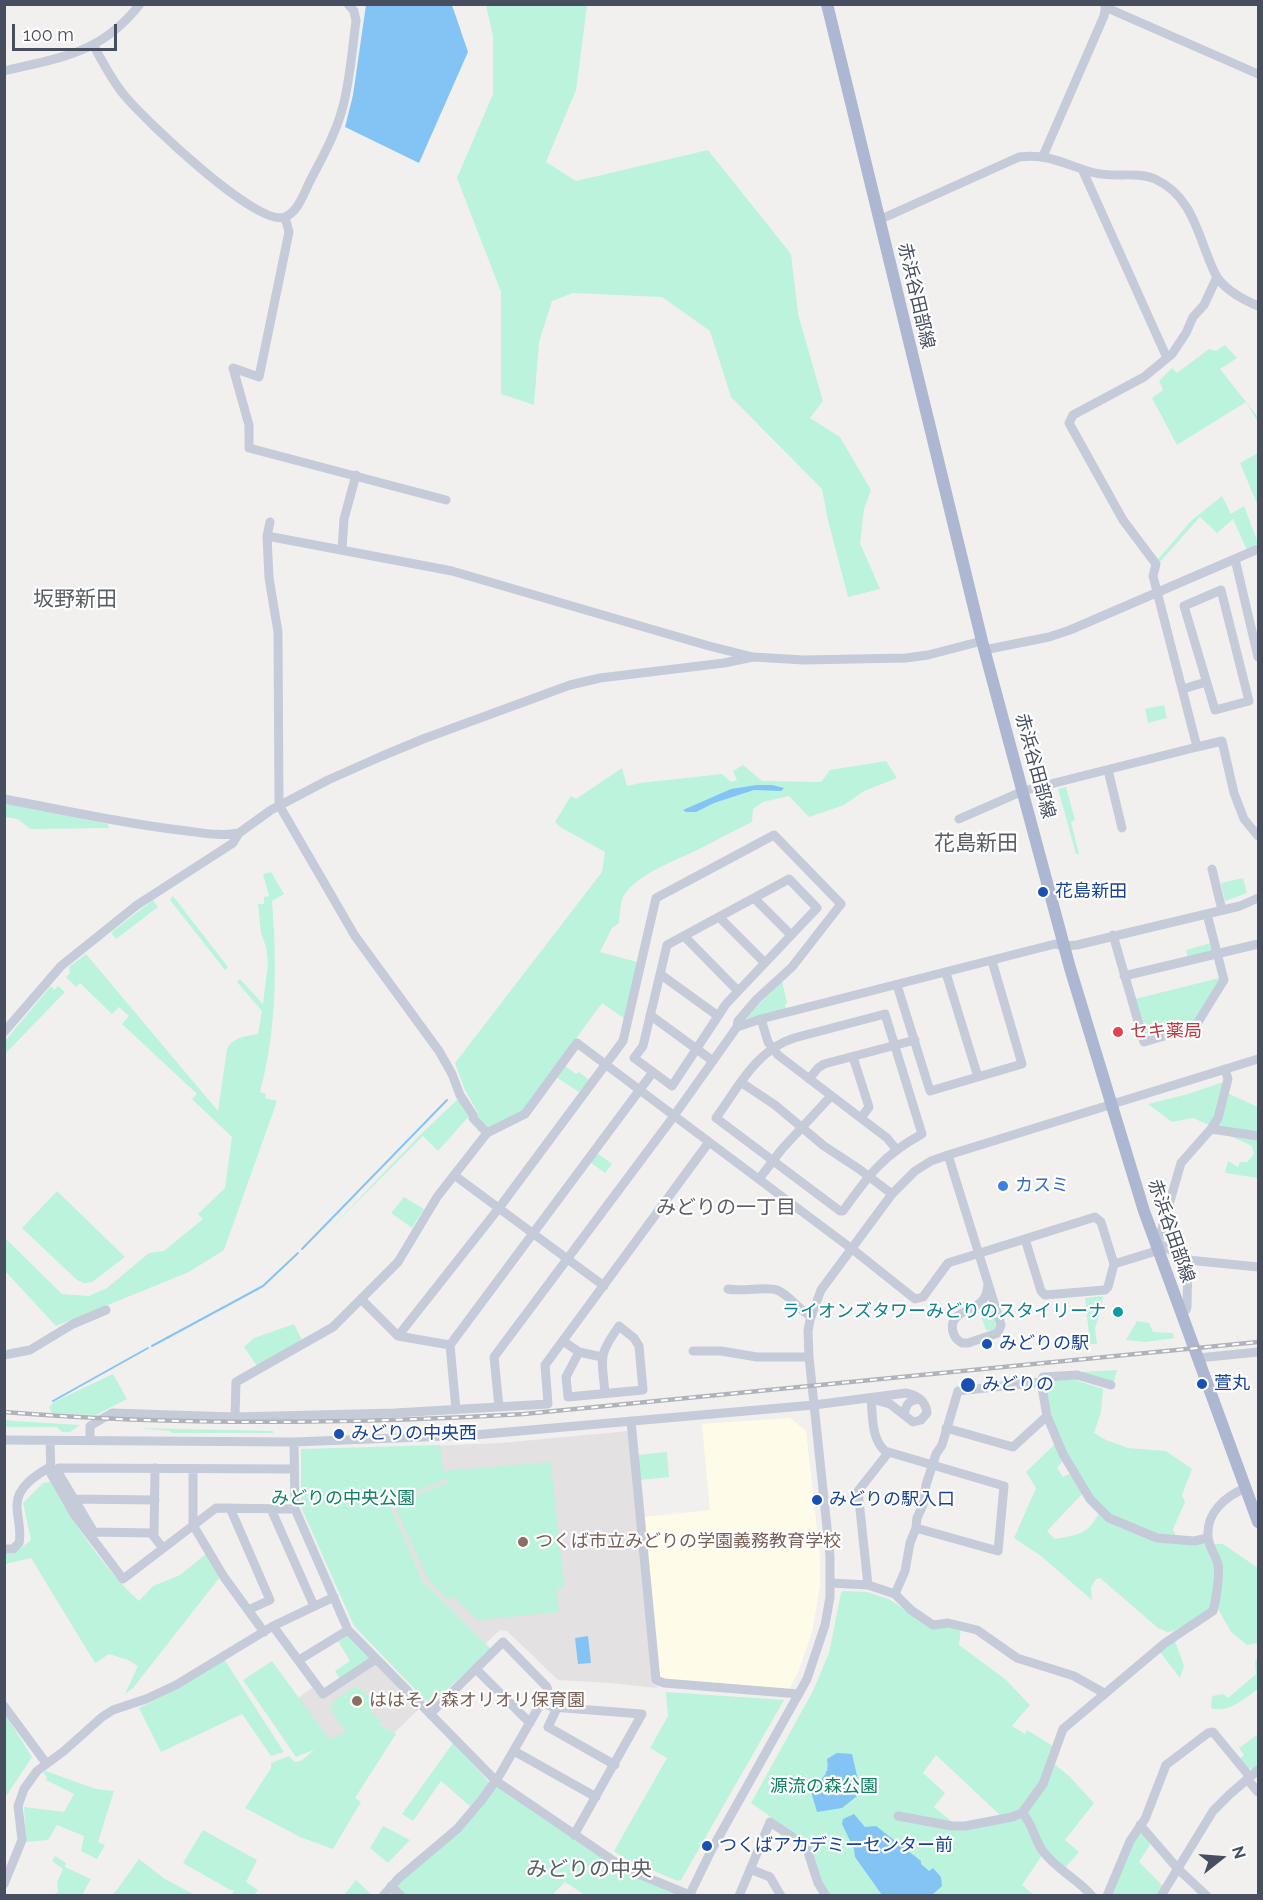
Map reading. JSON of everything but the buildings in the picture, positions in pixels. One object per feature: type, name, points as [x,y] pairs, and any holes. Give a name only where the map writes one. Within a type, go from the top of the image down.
[{"type":"main road","name":"赤浜谷田部線","points":[[827,4],[983,645],[1064,946],[1111,1105],[1157,1245],[1198,1358],[1251,1492],[1258,1522]]},
{"type":"street","points":[[4,71],[77,53],[94,46],[114,32],[140,4]]},
{"type":"street","points":[[94,46],[112,79],[134,107],[200,169],[273,218],[285,217],[299,203],[325,152],[342,111],[356,21],[354,11],[348,4]]},
{"type":"street","points":[[1043,156],[1104,16],[1106,6],[1258,74]]},
{"type":"street","points":[[879,220],[1012,159],[1027,156],[1043,156],[1099,174],[1154,178],[1179,195],[1188,207],[1217,276],[1242,299],[1258,306]]},
{"type":"street","points":[[1082,169],[1167,358]]},
{"type":"street","points":[[285,217],[289,232],[259,377],[233,368],[249,425],[249,448],[446,500]]},
{"type":"street","points":[[1197,747],[1153,576],[1156,564],[1123,520],[1069,423],[1073,416],[1144,377],[1176,350],[1193,317],[1204,305],[1217,276]]},
{"type":"street","points":[[342,549],[344,519],[356,475]]},
{"type":"street","points":[[270,522],[267,536],[269,578],[278,632],[279,805],[355,936],[439,1051],[473,1118],[487,1133]]},
{"type":"street","points":[[267,536],[471,576],[753,657],[804,660],[906,658],[1049,637],[1071,630],[1258,549]]},
{"type":"street","points":[[1235,559],[1258,657]]},
{"type":"street","points":[[1221,590],[1249,702],[1215,710],[1206,682],[1184,606],[1221,590]]},
{"type":"street","points":[[1232,627],[1251,623]]},
{"type":"street","points":[[4,1032],[61,966],[137,905],[232,843],[239,833],[279,805],[328,780],[423,739],[570,686],[600,678],[724,663],[753,657]]},
{"type":"street","points":[[1183,689],[1206,682]]},
{"type":"street","points":[[959,819],[1023,791],[1222,741],[1234,793],[1244,819],[1258,836]]},
{"type":"street","points":[[1108,770],[1122,828]]},
{"type":"street","points":[[4,798],[135,825],[225,835],[239,833]]},
{"type":"street","points":[[398,1336],[499,1208],[622,1041],[656,898],[774,835],[841,904],[792,967],[757,999],[738,1021],[737,1027],[674,1116],[494,1357],[499,1407]]},
{"type":"street","points":[[1212,869],[1222,910]]},
{"type":"street","points":[[789,879],[804,895],[817,908],[738,991],[718,1016],[672,1086],[634,1058],[643,1046],[667,945],[789,879]]},
{"type":"street","points":[[804,895],[818,880]]},
{"type":"street","points":[[754,898],[791,935]]},
{"type":"street","points":[[737,1027],[1055,945],[1064,946],[1207,914],[1258,898]]},
{"type":"street","points":[[1113,936],[1144,1042],[1195,1027],[1224,980],[1207,914]]},
{"type":"street","points":[[720,918],[765,963]]},
{"type":"street","points":[[684,936],[738,991]]},
{"type":"street","points":[[1124,976],[1258,944]]},
{"type":"street","points":[[897,985],[930,1091],[1022,1064],[992,961]]},
{"type":"street","points":[[946,973],[978,1077]]},
{"type":"street","points":[[660,974],[718,1016]]},
{"type":"street","points":[[885,1014],[922,1134],[896,1149],[880,1162],[840,1211],[716,1118],[759,1059],[772,1049],[794,1038],[885,1014]]},
{"type":"street","points":[[650,1015],[713,1061]]},
{"type":"street","points":[[761,1019],[772,1049],[887,1138],[896,1149]]},
{"type":"street","points":[[809,1079],[820,1066],[915,1040]]},
{"type":"street","points":[[235,1417],[236,1382],[333,1327],[398,1262],[437,1197],[487,1133],[525,1114],[577,1043],[915,1299],[919,1299],[948,1263],[978,1253],[1098,1217],[1114,1264],[1108,1287],[1105,1290],[1045,1295],[1041,1291],[1025,1239]]},
{"type":"street","points":[[853,1057],[869,1107],[861,1118]]},
{"type":"street","points":[[294,1442],[295,1509],[348,1630],[496,1781],[624,1868],[690,1895],[712,1849],[799,1694],[813,1665],[823,1635],[831,1583],[830,1547],[808,1331],[811,1316],[825,1283],[892,1194],[915,1171],[931,1161],[1258,1059]]},
{"type":"street","points":[[1114,1264],[1153,1252],[1157,1245],[1181,1163],[1218,1118],[1228,1079],[1225,1069]]},
{"type":"street","points":[[456,1410],[450,1345],[653,1072]]},
{"type":"street","points":[[742,1083],[775,1105],[824,1146],[892,1194]]},
{"type":"street","points":[[759,1179],[831,1096]]},
{"type":"street","points":[[1211,1129],[1258,1136]]},
{"type":"street","points":[[90,1440],[90,1426],[112,1413],[235,1417],[456,1410],[548,1404],[545,1365],[710,1142]]},
{"type":"street","points":[[948,1155],[1001,1325],[998,1333],[976,1341],[962,1343],[954,1334],[952,1326],[954,1318],[981,1302],[986,1297],[988,1285]]},
{"type":"street","points":[[454,1175],[604,1286]]},
{"type":"street","points":[[1157,1245],[1188,1260],[1258,1267]]},
{"type":"street","points":[[1181,1312],[1187,1307],[1188,1260]]},
{"type":"street","points":[[728,1289],[740,1292],[775,1289],[792,1299],[802,1312],[811,1316]]},
{"type":"street","points":[[361,1299],[398,1336],[450,1345]]},
{"type":"street","points":[[981,1302],[995,1308]]},
{"type":"street","points":[[4,1355],[30,1350],[73,1324],[106,1310]]},
{"type":"street","points":[[579,1352],[566,1377],[568,1397],[643,1390],[639,1346],[634,1338],[619,1326],[605,1347],[602,1357],[605,1393]]},
{"type":"street","points":[[563,1341],[579,1352],[602,1357]]},
{"type":"street","points":[[693,1351],[721,1351],[757,1357],[809,1357]]},
{"type":"street","points":[[1198,1358],[1258,1352]]},
{"type":"street","points":[[1112,1385],[1077,1375],[1043,1377],[1041,1382],[1047,1416],[1074,1474],[1090,1499],[1109,1518],[1157,1538],[1194,1541],[1208,1538]]},
{"type":"street","points":[[895,1594],[905,1571],[910,1543],[923,1505],[926,1485],[942,1445],[956,1394],[959,1390],[1041,1382]]},
{"type":"street","points":[[4,1440],[294,1442],[474,1435],[814,1405],[906,1393],[920,1399],[927,1410],[925,1417],[913,1422],[890,1404],[871,1399]]},
{"type":"street","points":[[871,1399],[875,1434],[880,1446],[888,1453],[1004,1486],[998,1551],[916,1528]]},
{"type":"street","points":[[904,1415],[907,1404],[920,1399]]},
{"type":"street","points":[[946,1428],[1013,1447],[1047,1416]]},
{"type":"street","points":[[631,1421],[656,1680],[664,1683],[799,1694]]},
{"type":"street","points":[[50,1441],[51,1474],[74,1514],[123,1579],[216,1508],[295,1509]]},
{"type":"street","points":[[868,1585],[858,1491],[888,1453]]},
{"type":"street","points":[[4,1549],[13,1549],[19,1543],[20,1526],[17,1504],[20,1494],[30,1481],[50,1467]]},
{"type":"street","points":[[163,1548],[151,1533],[94,1532],[59,1474],[59,1468],[294,1469]]},
{"type":"street","points":[[154,1536],[155,1468]]},
{"type":"street","points":[[193,1469],[193,1525],[224,1577],[264,1632]]},
{"type":"street","points":[[898,1816],[964,1826],[1022,1813],[1043,1784],[1063,1729],[1178,1633],[1213,1611],[1219,1566],[1208,1538],[1211,1520],[1225,1498],[1251,1492]]},
{"type":"street","points":[[74,1500],[155,1500]]},
{"type":"street","points":[[230,1508],[270,1600],[248,1610]]},
{"type":"street","points":[[271,1509],[314,1606]]},
{"type":"street","points":[[831,1583],[868,1585],[895,1594],[911,1610],[933,1625],[948,1623],[977,1630],[1017,1658],[1074,1676],[1104,1693]]},
{"type":"street","points":[[4,1884],[22,1840],[18,1814],[21,1797],[31,1779],[46,1763],[102,1717],[176,1685],[273,1626],[334,1597]]},
{"type":"street","points":[[273,1626],[323,1694],[376,1659]]},
{"type":"street","points":[[299,1660],[348,1630]]},
{"type":"street","points":[[383,1896],[399,1878],[457,1829],[496,1781],[548,1691],[547,1687],[503,1642],[430,1714]]},
{"type":"street","points":[[476,1669],[530,1723]]},
{"type":"street","points":[[541,1702],[557,1708],[642,1714],[574,1835]]},
{"type":"street","points":[[4,1706],[46,1763]]},
{"type":"street","points":[[557,1708],[548,1727],[615,1765]]},
{"type":"street","points":[[1107,1896],[1130,1841],[1149,1809],[1166,1765],[1208,1733],[1215,1733],[1258,1792]]},
{"type":"street","points":[[514,1751],[596,1797]]},
{"type":"street","points":[[1161,1896],[1213,1811],[1258,1770]]},
{"type":"street","points":[[1022,1813],[1033,1827],[1043,1851],[1057,1866],[1083,1885],[1092,1896]]},
{"type":"street","points":[[739,1896],[770,1822],[806,1846],[818,1883],[826,1896]]},
{"type":"street","points":[[1140,1825],[1178,1869],[1207,1896]]},
{"type":"street","points":[[750,1869],[770,1877],[781,1896]]},
{"type":"street","points":[[391,1886],[401,1896]]},
{"type":"shaded area","points":[[790,1418],[806,1431],[820,1557],[820,1586],[812,1632],[799,1670],[787,1690],[662,1680],[659,1677],[644,1517],[710,1510],[702,1424]]},
{"type":"shaded area","name":"つくば市立みどりの学園義務教育学校","points":[[629,1431],[652,1679],[653,1685],[658,1686],[657,1688],[558,1680],[507,1631],[500,1630],[485,1644],[422,1580],[383,1490],[382,1448],[501,1443]]},
{"type":"shaded area","name":"ははそノ森オリオリ保育園","points":[[374,1664],[420,1708],[394,1733],[373,1720],[329,1740],[298,1698],[313,1687],[322,1698]]},
{"type":"green space","points":[[586,4],[587,6],[576,90],[546,162],[576,181],[708,150],[791,254],[798,314],[823,401],[810,418],[840,437],[871,490],[864,509],[860,543],[880,589],[848,597],[822,489],[731,397],[710,331],[662,297],[573,293],[552,301],[539,342],[534,405],[501,394],[501,292],[457,178],[493,94],[493,36],[486,5]]},
{"type":"green space","points":[[1225,345],[1237,358],[1220,369],[1258,417],[1258,422],[1246,402],[1177,445],[1152,398],[1163,390],[1159,381],[1172,368],[1177,373],[1209,349],[1216,351]]},
{"type":"green space","points":[[1258,453],[1258,506],[1240,463]]},
{"type":"green space","points":[[1222,496],[1231,514],[1244,506],[1258,543],[1247,550],[1233,519],[1217,533],[1200,517],[1160,562],[1158,559],[1192,520]]},
{"type":"green space","points":[[1164,705],[1167,718],[1148,723],[1145,709]]},
{"type":"green space","points":[[886,761],[897,778],[864,791],[844,805],[809,817],[789,796],[763,802],[753,809],[752,822],[672,861],[629,888],[622,901],[619,923],[612,928],[600,952],[637,962],[625,1019],[602,1003],[523,1111],[487,1128],[476,1114],[478,1113],[465,1090],[455,1063],[602,872],[605,852],[555,822],[571,796],[576,799],[622,768],[627,786],[722,774],[731,782],[737,780],[733,771],[743,765],[762,781],[821,782],[830,770]]},
{"type":"green space","points":[[1066,787],[1075,820],[1071,822],[1079,854],[1076,854],[1058,789]]},
{"type":"green space","points":[[5,803],[108,824],[109,828],[30,829],[18,819],[5,817]]},
{"type":"green space","points":[[271,872],[284,894],[272,901],[275,949],[273,1021],[260,1092],[266,1094],[265,1098],[277,1101],[224,1250],[189,1272],[56,1326],[5,1271],[4,1237],[62,1294],[89,1296],[107,1288],[149,1253],[164,1251],[203,1219],[198,1214],[225,1188],[232,1137],[192,1099],[197,1094],[122,1024],[129,1016],[119,1007],[112,1014],[80,983],[76,987],[66,977],[70,973],[69,967],[86,954],[218,1111],[227,1049],[244,1036],[258,1034],[262,1011],[237,982],[240,979],[263,1004],[268,963],[261,933],[258,904],[264,904],[264,897],[269,896],[263,874]]},
{"type":"green space","points":[[1243,878],[1247,893],[1225,901],[1221,883]]},
{"type":"green space","points":[[173,896],[228,967],[225,970],[170,900]]},
{"type":"green space","points":[[153,900],[158,907],[116,939],[112,934],[113,931]]},
{"type":"green space","points":[[1211,943],[1213,950],[1211,953],[1188,959],[1186,950]]},
{"type":"green space","points":[[1219,978],[1220,980],[1193,1023],[1146,1036],[1135,999]]},
{"type":"green space","points":[[782,981],[787,1003],[785,1004],[786,1009],[744,1019]]},
{"type":"green space","points":[[51,986],[54,990],[58,986],[65,992],[5,1054],[5,1041]]},
{"type":"green space","points":[[565,1066],[576,1074],[579,1072],[589,1080],[579,1092],[556,1077]]},
{"type":"green space","points":[[1226,1081],[1216,1118],[1209,1125],[1193,1118],[1172,1122],[1148,1104],[1188,1094]]},
{"type":"green space","points":[[1227,1093],[1258,1107],[1258,1135],[1216,1128]]},
{"type":"green space","points":[[459,1098],[470,1115],[438,1151],[423,1136],[325,1234],[421,1134]]},
{"type":"green space","points":[[1230,1136],[1258,1140],[1258,1178],[1225,1173],[1228,1161],[1238,1167],[1240,1162],[1247,1162],[1254,1154],[1252,1146]]},
{"type":"green space","points":[[597,1153],[612,1164],[605,1173],[590,1162]]},
{"type":"green space","points":[[57,1191],[125,1257],[92,1282],[84,1283],[77,1280],[22,1228]]},
{"type":"green space","points":[[404,1197],[424,1209],[412,1228],[391,1213]]},
{"type":"green space","points":[[1103,1296],[1095,1328],[1097,1344],[1090,1344],[1085,1298]]},
{"type":"green space","points":[[984,1307],[990,1310],[994,1317],[996,1324],[994,1331],[986,1330],[979,1310]]},
{"type":"green space","points":[[1137,1321],[1149,1323],[1153,1332],[1173,1333],[1174,1338],[1146,1342],[1126,1340]]},
{"type":"green space","points":[[294,1324],[302,1340],[257,1366],[244,1347],[254,1338]]},
{"type":"green space","points":[[1117,1370],[1114,1382],[1081,1372]]},
{"type":"green space","points":[[113,1374],[127,1399],[96,1415],[52,1413],[49,1407],[54,1402]]},
{"type":"green space","points":[[1048,1380],[1075,1380],[1103,1389],[1101,1412],[1094,1433],[1128,1448],[1166,1451],[1192,1469],[1182,1495],[1185,1502],[1173,1529],[1179,1544],[1223,1544],[1258,1568],[1258,1647],[1256,1643],[1247,1645],[1231,1632],[1217,1607],[1174,1631],[1167,1632],[1158,1628],[1100,1578],[1096,1579],[1091,1587],[1092,1600],[1041,1556],[1014,1538],[1036,1488],[1026,1472],[1055,1444],[1063,1460],[1057,1468],[1063,1477],[1071,1473],[1084,1492],[1047,1531],[1055,1539],[1079,1533],[1093,1523],[1103,1509],[1092,1497],[1056,1433],[1044,1384]]},
{"type":"green space","points":[[5,1420],[80,1425],[70,1432],[62,1432],[57,1427],[5,1427]]},
{"type":"green space","points":[[138,1428],[273,1431],[273,1433],[172,1433]]},
{"type":"green space","name":"みどりの中央公園","points":[[440,1445],[443,1471],[551,1462],[564,1587],[557,1588],[559,1612],[478,1620],[453,1596],[448,1600],[427,1577],[397,1511],[400,1502],[449,1482],[448,1478],[389,1503],[422,1580],[491,1649],[430,1705],[354,1626],[301,1507],[301,1449]]},
{"type":"green space","points":[[667,1452],[669,1477],[640,1480],[637,1455]]},
{"type":"green space","points":[[50,1482],[90,1545],[126,1589],[139,1601],[153,1586],[180,1575],[206,1554],[220,1577],[133,1688],[125,1694],[138,1666],[109,1654],[95,1663],[31,1558],[5,1564],[4,1553],[13,1554],[31,1540],[23,1503],[43,1483]]},
{"type":"green space","name":"源流の森公園","points":[[843,1591],[867,1592],[889,1599],[932,1629],[949,1627],[961,1629],[959,1645],[1005,1679],[1030,1705],[1012,1726],[1025,1734],[1027,1730],[1053,1746],[1048,1759],[1069,1776],[1094,1803],[1065,1840],[1079,1852],[1064,1869],[1045,1851],[1022,1885],[1034,1895],[830,1896],[821,1882],[809,1844],[751,1803],[813,1691],[829,1653]],"holes":[[[936,1755],[1001,1816],[955,1824],[934,1807],[945,1793],[923,1773]]]},
{"type":"green space","points":[[347,1635],[370,1657],[369,1660],[340,1679],[335,1671],[350,1661],[338,1641]]},
{"type":"green space","points":[[1175,1641],[1184,1666],[1180,1678],[1160,1652]]},
{"type":"green space","points":[[1258,1658],[1258,1689],[1230,1707],[1211,1708],[1212,1696],[1223,1694],[1228,1698],[1256,1674],[1255,1661]]},
{"type":"green space","points":[[224,1659],[284,1752],[271,1756],[242,1714],[161,1752],[139,1708],[175,1690]]},
{"type":"green space","points":[[272,1661],[329,1739],[346,1732],[330,1709],[335,1700],[357,1686],[376,1703],[371,1711],[381,1721],[379,1724],[396,1734],[355,1798],[361,1802],[333,1849],[300,1837],[245,1808],[271,1768],[271,1763],[289,1756],[295,1762],[301,1761],[314,1750],[296,1757],[243,1680]]},
{"type":"green space","points":[[666,1692],[784,1700],[681,1880],[678,1881],[627,1860],[614,1851],[667,1758],[650,1748],[668,1716]]},
{"type":"green space","points":[[5,1714],[32,1757],[5,1798]]},
{"type":"green space","points":[[1258,1734],[1258,1766],[1253,1770],[1239,1759],[1244,1755],[1239,1748]]},
{"type":"green space","points":[[453,1743],[490,1783],[471,1807],[441,1781],[413,1821],[402,1814]]},
{"type":"green space","points":[[46,1771],[96,1789],[114,1791],[98,1842],[105,1845],[97,1859],[81,1851],[84,1836],[57,1825],[48,1840],[26,1842],[24,1807],[64,1812],[74,1794],[46,1780],[47,1777],[43,1773]]},
{"type":"green space","points":[[495,1787],[620,1869],[676,1892],[677,1896],[585,1895],[565,1882],[552,1895],[406,1896],[397,1888],[397,1884]]},
{"type":"green space","points":[[383,1826],[410,1840],[388,1863],[370,1848]]},
{"type":"green space","points":[[203,1830],[257,1860],[246,1882],[258,1890],[254,1895],[232,1895],[234,1890],[230,1890],[183,1863]]},
{"type":"green space","points":[[1141,1832],[1151,1843],[1139,1862],[1163,1886],[1157,1895],[1111,1896],[1120,1871]]},
{"type":"green space","points":[[55,1856],[66,1863],[65,1867],[91,1879],[82,1895],[53,1895],[58,1892],[57,1882],[63,1869],[52,1861]]},
{"type":"green space","points":[[139,1859],[165,1879],[195,1895],[113,1895]]},
{"type":"green space","points":[[356,1880],[372,1895],[344,1895]]},
{"type":"water","points":[[451,4],[468,52],[419,163],[345,127],[353,95],[366,5]]},
{"type":"water","points":[[757,785],[784,788],[781,791],[754,790],[714,803],[696,812],[683,810],[731,789]]},
{"type":"water","points":[[588,1636],[591,1663],[578,1664],[575,1638]]},
{"type":"water","points":[[837,1753],[852,1754],[861,1793],[842,1808],[817,1812],[810,1788],[825,1775],[827,1759]]},
{"type":"water","points":[[854,1814],[865,1827],[876,1826],[921,1861],[921,1864],[929,1871],[933,1868],[941,1877],[942,1886],[932,1895],[882,1895],[855,1857],[854,1849],[842,1824],[843,1819]]},
{"type":"waterway","points":[[302,1249],[447,1100]]},
{"type":"waterway","points":[[152,1346],[263,1286],[298,1253]]},
{"type":"waterway","points":[[53,1401],[148,1348]]},
{"type":"railway","points":[[4,1412],[134,1420],[264,1422],[394,1420],[524,1414],[1258,1342]]},
{"type":"place","name":"花島新田","points":[[1043,892]]},
{"type":"place","name":"セキ薬局","points":[[1118,1032]]},
{"type":"place","name":"カスミ","points":[[1003,1186]]},
{"type":"place","name":"ライオンズタワーみどりのスタイリーナ","points":[[1118,1312]]},
{"type":"place","name":"みどりの駅","points":[[987,1344]]},
{"type":"place","name":"萱丸","points":[[1202,1384]]},
{"type":"place","name":"みどりの","points":[[968,1385]]},
{"type":"place","name":"みどりの中央西","points":[[339,1434]]},
{"type":"place","name":"みどりの駅入口","points":[[817,1500]]},
{"type":"place","name":"つくば市立みどりの学園義務教育学校","points":[[523,1542]]},
{"type":"place","name":"ははそノ森オリオリ保育園","points":[[357,1701]]},
{"type":"place","name":"つくばアカデミーセンター前","points":[[707,1846]]},
{"type":"district","name":"坂野新田","points":[[75,600]]},
{"type":"district","name":"花島新田","points":[[976,844]]},
{"type":"district","name":"みどりの一丁目","points":[[726,1208]]},
{"type":"district","name":"みどりの中央","points":[[589,1870]]}]
